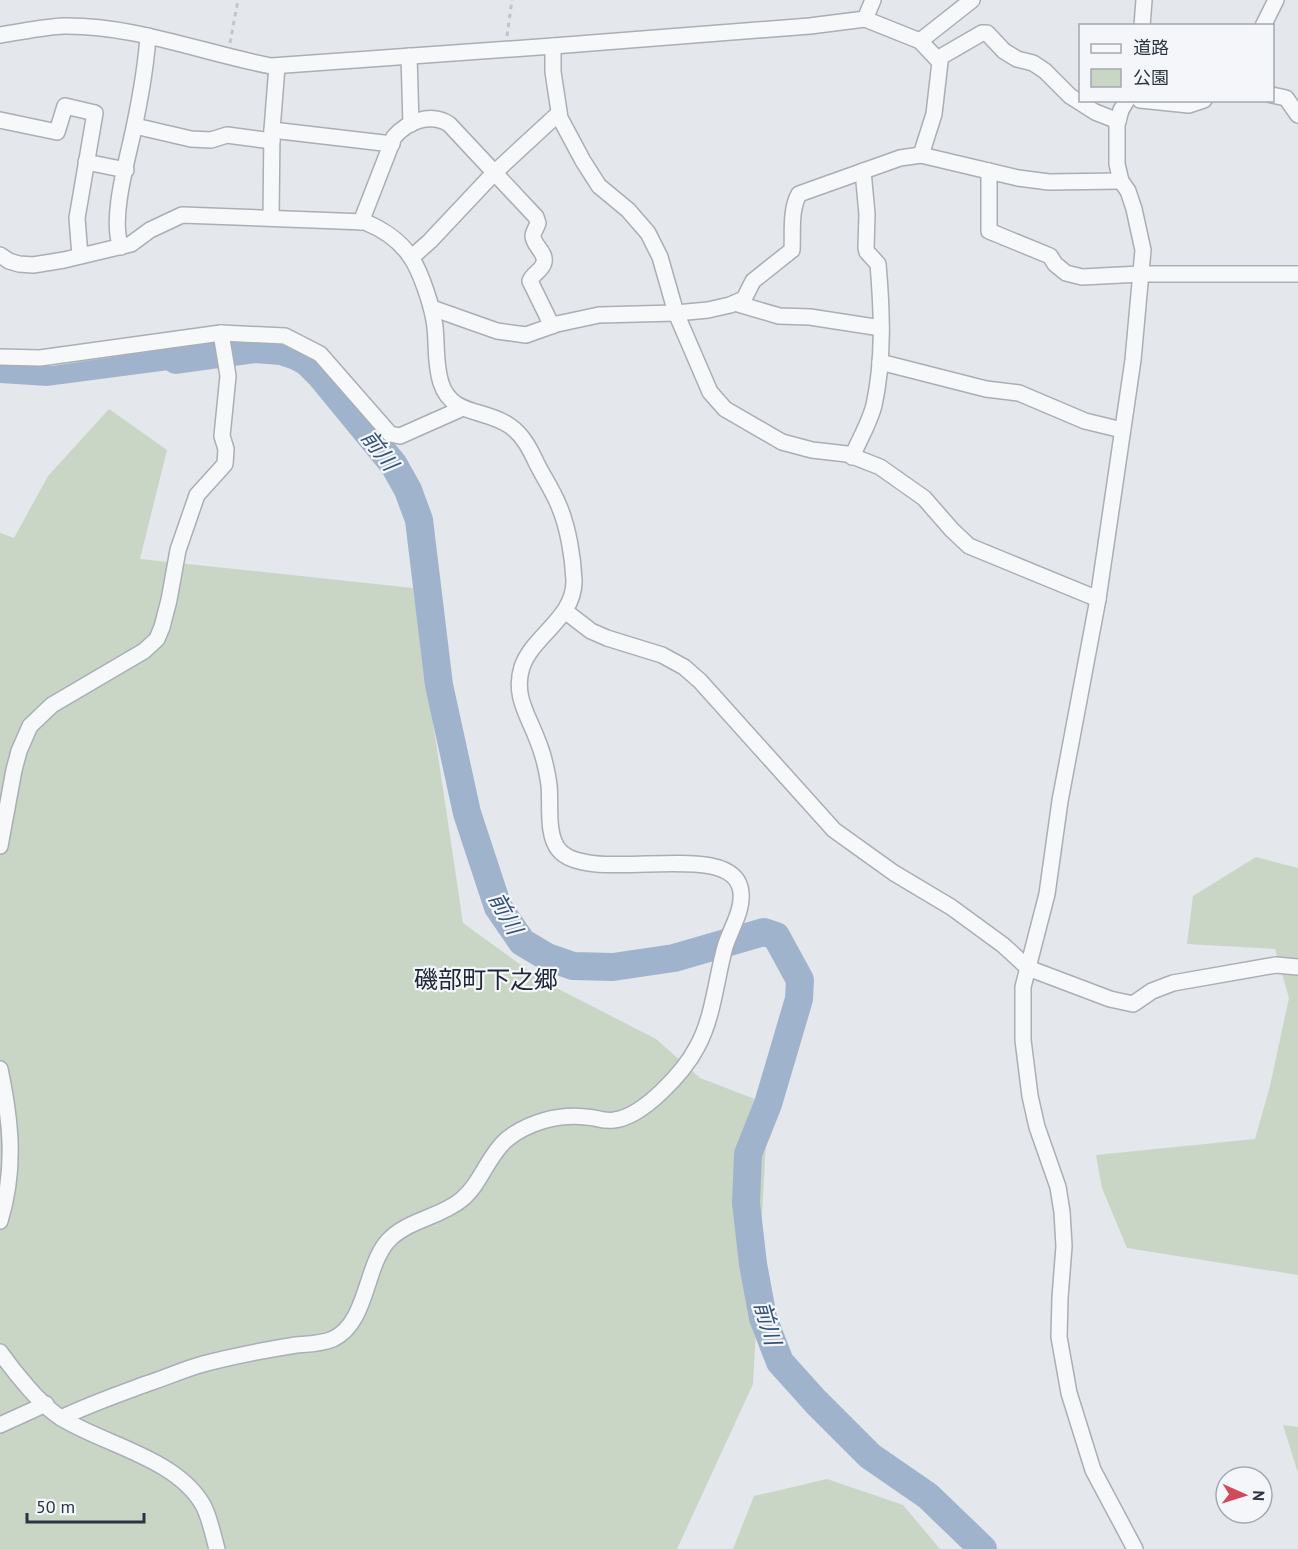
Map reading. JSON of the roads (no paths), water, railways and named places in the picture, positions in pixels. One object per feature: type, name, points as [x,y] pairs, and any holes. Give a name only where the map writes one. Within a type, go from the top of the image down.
[{"type":"street","points":[[865,19],[873,0]]},
{"type":"street","points":[[920,41],[972,0]]},
{"type":"street","points":[[1142,24],[1144,0]]},
{"type":"street","points":[[1264,24],[1276,0]]},
{"type":"street","points":[[0,35],[65,26],[148,36],[228,58],[277,66],[810,26],[865,19],[920,41],[940,62],[934,114],[921,155]]},
{"type":"street","points":[[937,59],[981,33],[987,33],[1004,51],[1017,59],[1033,63],[1045,71],[1079,102]]},
{"type":"street","points":[[121,247],[117,234],[117,220],[145,71],[148,36]]},
{"type":"street","points":[[553,46],[553,72],[560,118],[599,186],[628,210],[648,233],[660,257],[676,313],[710,392],[725,409],[782,442],[852,456],[880,467],[924,498],[969,546],[1098,599]]},
{"type":"street","points":[[409,56],[411,124]]},
{"type":"street","points":[[271,218],[272,135],[277,66]]},
{"type":"street","points":[[1274,95],[1286,98],[1298,115]]},
{"type":"street","points":[[1079,102],[1095,112],[1118,121]]},
{"type":"street","points":[[1126,102],[1118,121],[1117,164],[1121,181],[1128,191],[1134,209],[1143,250],[1133,360],[1098,599],[1060,801],[1047,894],[1023,987],[1023,1040],[1030,1096],[1037,1127],[1058,1187],[1062,1212],[1064,1246],[1059,1338],[1069,1393],[1093,1470],[1136,1549]]},
{"type":"street","points":[[1160,102],[1189,105],[1198,102]]},
{"type":"street","points":[[5,121],[57,132],[65,106],[95,113],[77,218],[80,256]]},
{"type":"street","points":[[412,257],[430,241],[494,172],[559,113]]},
{"type":"street","points":[[361,222],[392,144],[401,129],[430,119],[443,120],[536,217],[538,223],[533,234],[544,262],[530,281],[552,326]]},
{"type":"street","points":[[135,126],[191,139],[211,140],[226,135],[272,135],[392,144]]},
{"type":"street","points":[[432,308],[497,331],[526,335],[552,326],[599,315],[676,313],[708,310],[735,303],[744,299],[753,281],[792,250],[794,211],[799,194],[900,158],[921,155],[1018,178],[1049,182],[1121,181]]},
{"type":"street","points":[[86,162],[126,170]]},
{"type":"street","points":[[852,456],[874,407],[880,362],[879,264],[866,248],[867,214],[863,171]]},
{"type":"street","points":[[989,171],[989,231],[1050,256],[1066,273],[1082,277],[1141,274],[1298,274]]},
{"type":"street","points":[[0,255],[9,261],[33,265],[121,247],[131,244],[150,230],[182,215],[361,222],[378,228],[396,242],[412,257],[432,308],[439,379],[446,395],[451,403],[512,427],[526,442],[564,518],[574,576],[573,595],[565,611],[524,662],[520,674],[519,692],[523,708],[538,741],[549,786],[552,832],[560,850],[572,858],[593,863],[664,865],[695,862],[711,865],[727,871],[739,882],[741,891],[741,904],[726,942],[709,1021],[699,1044],[675,1077],[653,1099],[627,1117],[614,1120],[566,1116],[544,1120],[525,1127],[504,1142],[491,1158],[473,1189],[461,1200],[444,1212],[402,1229],[388,1240],[377,1258],[356,1314],[342,1333],[333,1339],[201,1365],[84,1407],[61,1418]]},
{"type":"street","points":[[735,303],[779,316],[810,317],[881,328]]},
{"type":"street","points":[[0,357],[40,358],[221,333],[285,336],[320,354],[390,434],[400,436],[463,408]]},
{"type":"street","points":[[0,846],[14,770],[30,726],[52,705],[144,651],[157,639],[169,600],[178,550],[190,512],[197,495],[225,464],[226,449],[222,436],[228,376],[221,333]]},
{"type":"street","points":[[880,362],[986,389],[1019,393],[1085,421],[1122,430]]},
{"type":"street","points":[[565,611],[591,631],[662,655],[684,667],[700,681],[834,830],[894,873],[968,920],[1003,945],[1028,968],[1110,999],[1133,1004],[1173,983],[1276,965],[1298,967]]},
{"type":"street","points":[[0,1069],[9,1110],[10,1169],[0,1221]]},
{"type":"street","points":[[0,1352],[20,1379],[61,1418],[145,1458],[181,1480],[194,1492],[203,1506],[217,1549]]},
{"type":"street","points":[[0,1425],[46,1404]]},
{"type":"water","points":[[212,342],[215,364],[47,386],[0,383],[0,363],[52,366]]},
{"type":"waterway","name":"前川","points":[[176,360],[255,349],[281,351],[296,356],[307,362],[321,376],[394,465],[408,490],[419,520],[439,685],[467,813],[498,907],[522,942],[547,957],[573,966],[613,967],[674,958],[764,932],[776,936],[800,980],[799,999],[768,1104],[748,1154],[746,1203],[753,1264],[763,1318],[780,1362],[816,1402],[870,1456],[928,1496],[983,1549]]},
{"type":"district","name":"磯部町下之郷","points":[[486,980]]}]
